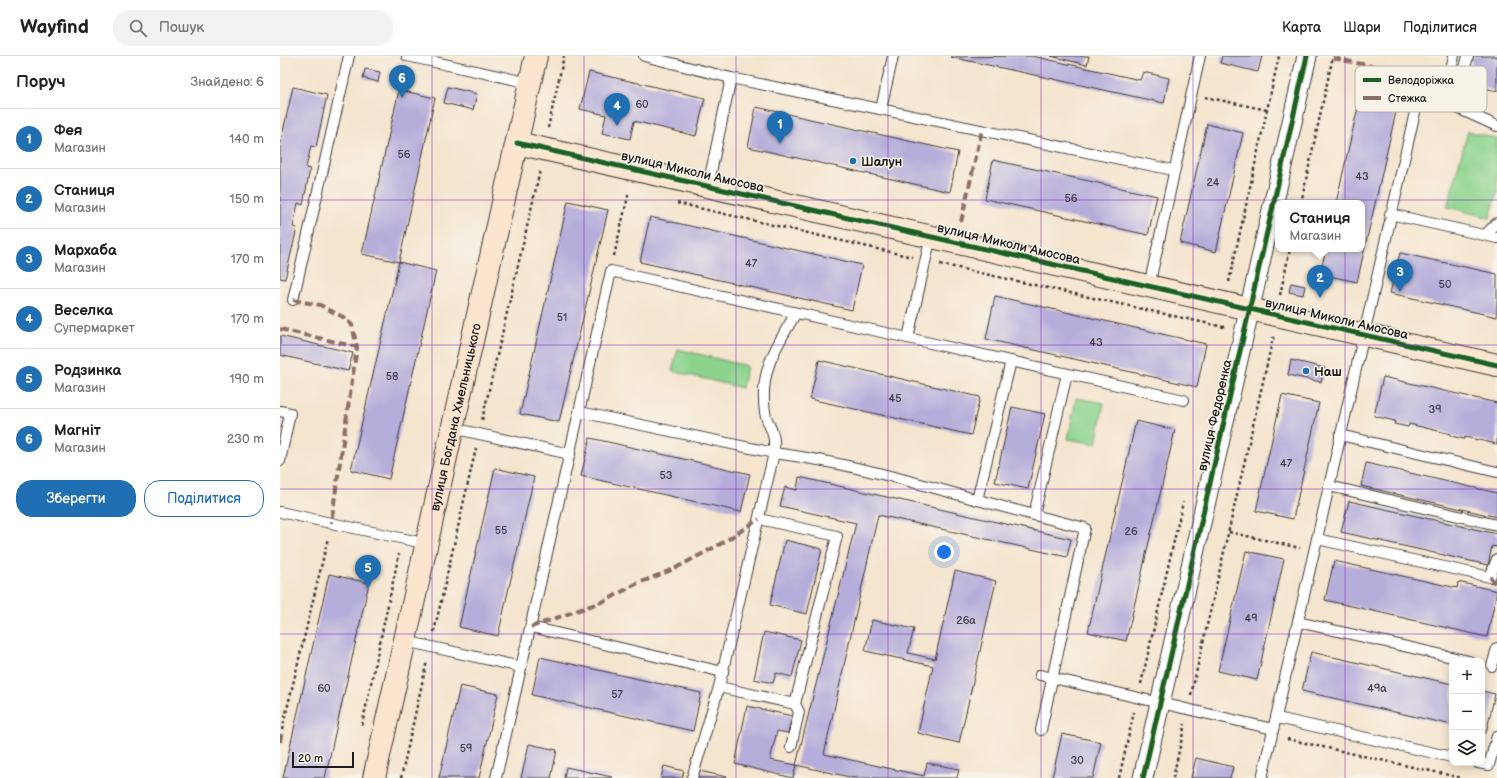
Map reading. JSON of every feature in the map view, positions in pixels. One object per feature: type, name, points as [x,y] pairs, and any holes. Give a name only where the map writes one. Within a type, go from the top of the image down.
[{"type":"street","name":"вулиця Богдана Хмельницького","points":[[374,778],[428,544],[452,428],[536,56]]},
{"type":"street","name":"вулиця Федоренка","points":[[1143,778],[1307,56]]},
{"type":"street","name":"вулиця Миколи Амосова","points":[[517,143],[1497,365]]},
{"type":"lane","points":[[293,300],[349,56]]},
{"type":"lane","points":[[407,56],[530,83]]},
{"type":"lane","points":[[644,56],[658,58],[731,78],[1173,170]]},
{"type":"lane","points":[[881,109],[893,56]]},
{"type":"lane","points":[[1148,286],[1200,56]]},
{"type":"lane","points":[[1452,66],[1454,56]]},
{"type":"lane","points":[[1465,66],[1468,56]]},
{"type":"lane","points":[[708,186],[731,78]]},
{"type":"lane","points":[[1262,778],[1277,718],[1363,335],[1369,316],[1390,214],[1415,112]]},
{"type":"lane","points":[[1466,112],[1497,126]]},
{"type":"lane","points":[[1390,214],[1497,238]]},
{"type":"lane","points":[[1485,235],[1497,223]]},
{"type":"lane","points":[[908,338],[931,236]]},
{"type":"lane","points":[[496,778],[611,271],[1184,400]]},
{"type":"lane","points":[[692,778],[723,672],[774,454],[774,437],[765,414],[763,389],[768,366],[780,339],[796,312]]},
{"type":"lane","points":[[977,500],[1011,361]]},
{"type":"lane","points":[[1034,515],[1067,374]]},
{"type":"lane","points":[[280,411],[290,413],[280,461]]},
{"type":"lane","points":[[580,412],[774,454],[800,457],[841,466],[1085,528],[1041,730]]},
{"type":"lane","points":[[452,428],[570,454]]},
{"type":"lane","points":[[1340,435],[1497,472]]},
{"type":"lane","points":[[1329,486],[1497,525]]},
{"type":"lane","points":[[280,512],[428,544]]},
{"type":"lane","points":[[759,519],[837,536],[796,704],[799,712],[791,748]]},
{"type":"lane","points":[[1316,539],[1490,576],[1497,559]]},
{"type":"lane","points":[[1298,622],[1456,658]]},
{"type":"lane","points":[[531,627],[723,672]]},
{"type":"lane","points":[[405,641],[521,667]]},
{"type":"lane","points":[[1490,666],[1497,648]]},
{"type":"lane","points":[[1040,675],[1188,709],[1273,732]]},
{"type":"lane","points":[[719,687],[796,704]]},
{"type":"lane","points":[[1277,718],[1449,756]]},
{"type":"lane","points":[[1485,764],[1489,765],[1497,736]]},
{"type":"path","points":[[549,130],[564,56]]},
{"type":"path","points":[[1222,280],[1229,282],[1279,56]]},
{"type":"path","points":[[1302,200],[1333,56]]},
{"type":"path","points":[[1191,94],[1268,110]]},
{"type":"path","points":[[401,778],[540,171],[547,173]]},
{"type":"path","points":[[623,191],[637,194]]},
{"type":"path","points":[[611,271],[629,192]]},
{"type":"path","points":[[675,203],[1224,327],[1222,335]]},
{"type":"path","points":[[1173,778],[1273,338],[1281,339]]},
{"type":"path","points":[[1119,778],[1184,498]]},
{"type":"path","points":[[282,730],[331,523]]},
{"type":"path","points":[[1229,532],[1314,551]]},
{"type":"path","points":[[360,732],[402,539]]},
{"type":"path","points":[[1273,732],[1462,778]]},
{"type":"green space","points":[[1468,131],[1497,139],[1497,194],[1490,218],[1447,207]]},
{"type":"green space","points":[[678,349],[747,366],[742,388],[672,371]]},
{"type":"green space","points":[[1076,398],[1104,403],[1096,444],[1068,439]]},
{"type":"building","points":[[1032,56],[1140,80],[1143,72],[1169,78],[1164,103],[951,57]]},
{"type":"building","points":[[1051,56],[1089,56],[1087,65]]},
{"type":"building","points":[[1222,56],[1262,56],[1258,72],[1220,63]]},
{"type":"building","points":[[1473,56],[1497,56],[1497,91],[1487,89],[1487,66],[1470,66]]},
{"type":"building","points":[[365,69],[380,72],[378,82],[363,78]]},
{"type":"building","points":[[589,72],[705,98],[696,136],[634,121],[630,139],[602,133],[606,115],[580,109]]},
{"type":"building","points":[[293,87],[327,95],[316,147],[311,146],[306,168],[310,169],[303,205],[298,203],[293,227],[297,228],[285,279],[280,278],[280,145]]},
{"type":"building","points":[[448,87],[477,94],[473,110],[444,103]]},
{"type":"building","points":[[399,90],[435,98],[399,262],[362,254]]},
{"type":"building","points":[[756,107],[958,152],[950,192],[748,147]]},
{"type":"building","points":[[1357,112],[1396,112],[1365,247],[1365,200],[1337,200]]},
{"type":"building","points":[[1207,124],[1243,133],[1216,252],[1180,243]]},
{"type":"building","points":[[993,160],[1157,196],[1148,235],[985,199]]},
{"type":"building","points":[[568,201],[608,210],[559,422],[520,414]]},
{"type":"building","points":[[650,217],[862,265],[852,310],[640,262]]},
{"type":"building","points":[[1325,252],[1364,252],[1357,282],[1320,274]]},
{"type":"building","points":[[1400,253],[1497,274],[1497,317],[1390,293]]},
{"type":"building","points":[[399,262],[436,271],[389,479],[351,470]]},
{"type":"building","points":[[1291,283],[1305,286],[1303,295],[1289,292]]},
{"type":"building","points":[[995,296],[1206,344],[1197,387],[986,339]]},
{"type":"building","points":[[280,336],[353,353],[348,371],[280,355]]},
{"type":"building","points":[[819,360],[980,397],[971,435],[810,399]]},
{"type":"building","points":[[1291,360],[1325,368],[1321,382],[1288,375]]},
{"type":"building","points":[[1383,377],[1497,403],[1497,444],[1465,437],[1464,439],[1451,436],[1451,434],[1409,424],[1408,427],[1394,424],[1395,421],[1374,416]]},
{"type":"building","points":[[1282,395],[1319,403],[1293,519],[1256,511]]},
{"type":"building","points":[[1012,407],[1045,414],[1028,489],[995,482]]},
{"type":"building","points":[[1136,421],[1175,430],[1126,641],[1088,632]]},
{"type":"building","points":[[590,438],[750,474],[741,512],[581,476]]},
{"type":"building","points":[[1366,463],[1497,493],[1497,517],[1361,486]]},
{"type":"building","points":[[495,468],[534,477],[498,636],[459,627]]},
{"type":"building","points":[[799,477],[1071,539],[1067,557],[878,515],[824,754],[924,776],[927,763],[959,769],[957,778],[854,778],[796,765],[856,523],[780,506],[785,487],[797,490]]},
{"type":"building","points":[[1349,501],[1497,534],[1497,547],[1492,546],[1488,565],[1341,532]]},
{"type":"building","points":[[785,540],[822,549],[807,614],[770,605]]},
{"type":"building","points":[[1246,551],[1284,559],[1257,680],[1218,671]]},
{"type":"building","points":[[1334,561],[1457,588],[1458,582],[1497,591],[1487,637],[1325,600]]},
{"type":"building","points":[[955,571],[996,581],[959,743],[918,733],[933,666],[865,651],[872,620],[914,629],[908,653],[935,659]]},
{"type":"building","points":[[329,574],[369,583],[325,778],[283,778]]},
{"type":"building","points":[[764,632],[801,640],[792,677],[776,673],[773,683],[754,679]]},
{"type":"building","points":[[1311,652],[1449,683],[1449,724],[1302,691]]},
{"type":"building","points":[[540,657],[701,693],[693,731],[532,695]]},
{"type":"building","points":[[460,686],[498,694],[479,778],[439,778]]},
{"type":"building","points":[[1485,692],[1495,694],[1485,733]]},
{"type":"building","points":[[747,706],[792,716],[788,733],[777,731],[770,760],[796,765],[793,778],[735,764]]},
{"type":"building","points":[[1062,734],[1101,742],[1093,778],[1052,778]]},
{"type":"building","points":[[529,744],[557,750],[551,778],[521,778]]},
{"type":"building","points":[[1196,758],[1233,767],[1230,778],[1191,778]]},
{"type":"building","points":[[664,766],[684,771],[682,778],[661,778]]},
{"type":"building","points":[[566,767],[612,777],[612,778],[564,778]]},
{"type":"building","points":[[699,771],[727,777],[727,778],[698,778]]},
{"type":"marked path","points":[[1333,58],[1371,66]]},
{"type":"marked path","points":[[961,222],[982,130]]},
{"type":"marked path","points":[[293,300],[320,305],[343,317],[352,325],[357,347],[331,523]]},
{"type":"marked path","points":[[280,329],[357,347]]},
{"type":"marked path","points":[[531,627],[607,600],[636,584],[674,569],[724,542],[759,519]]},
{"type":"marked path","points":[[1490,577],[1497,586]]},
{"type":"marked path","points":[[280,742],[282,730]]},
{"type":"cycle path","points":[[1143,778],[1307,56]]},
{"type":"cycle path","points":[[517,143],[1497,365]]},
{"type":"place","name":"Магніт","points":[[402,98]]},
{"type":"place","name":"Веселка","points":[[617,126]]},
{"type":"place","name":"Фея","points":[[780,144]]},
{"type":"place","name":"Шалун","points":[[853,161]]},
{"type":"place","name":"Мархаба","points":[[1400,292]]},
{"type":"place","name":"Станиця","points":[[1320,298]]},
{"type":"place","name":"Наш","points":[[1306,371]]},
{"type":"place","name":"Родзинка","points":[[368,588]]}]
